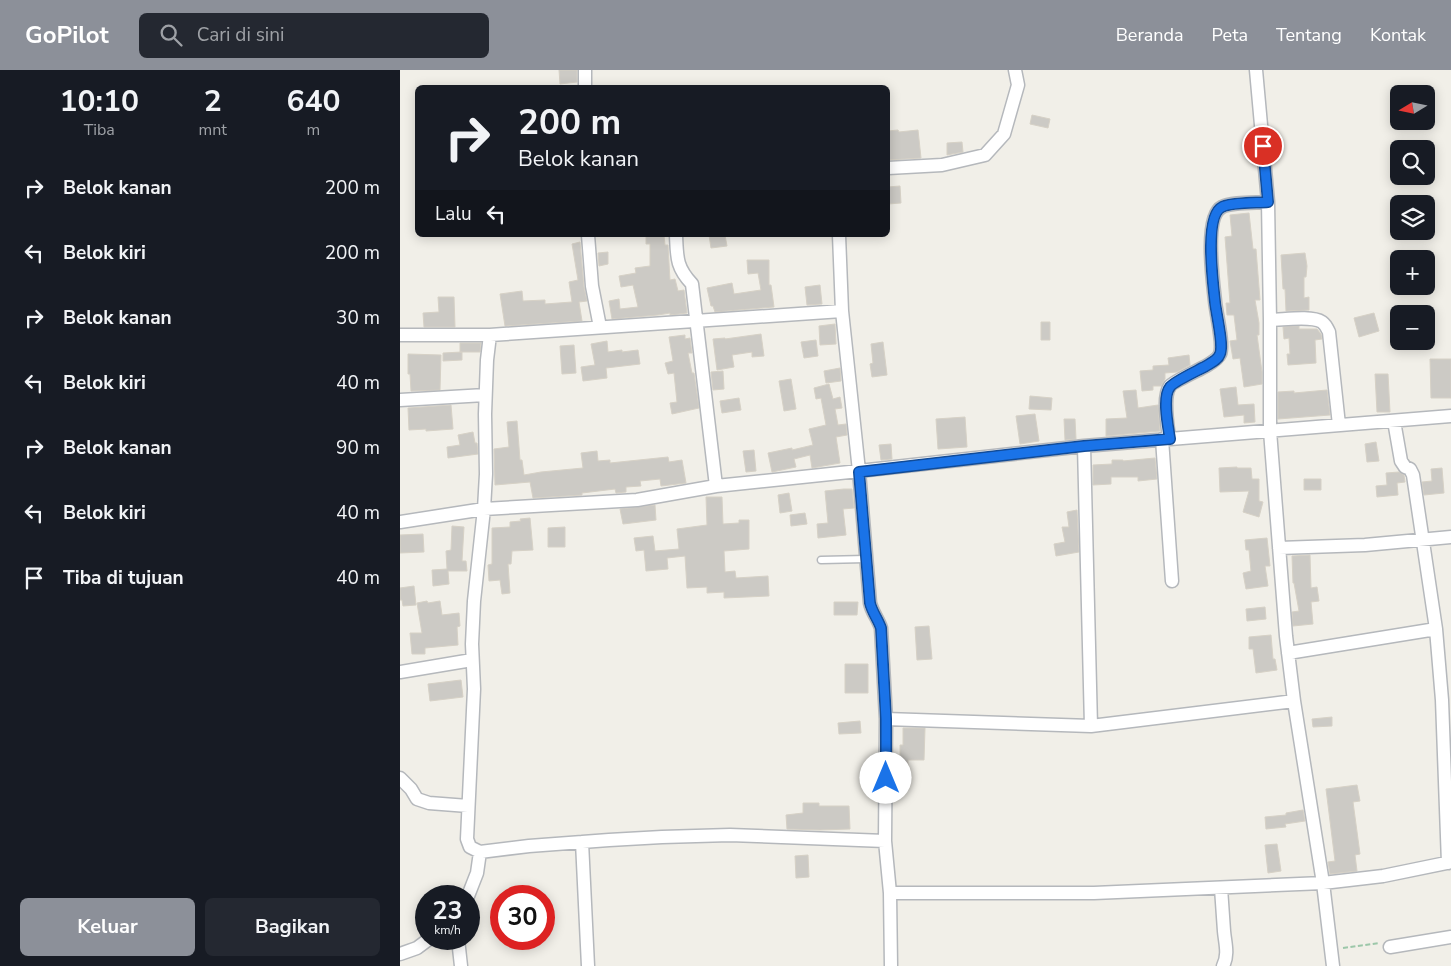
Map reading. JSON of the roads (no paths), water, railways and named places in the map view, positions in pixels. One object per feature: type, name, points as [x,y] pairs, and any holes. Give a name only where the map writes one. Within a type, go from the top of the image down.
[{"type":"street","points":[[585,70],[585,85]]},
{"type":"street","points":[[890,168],[942,165],[985,155],[1004,134],[1018,86],[1015,70]]},
{"type":"street","points":[[1256,70],[1268,202],[1270,431],[1288,653],[1323,883],[1333,966]]},
{"type":"street","points":[[1172,581],[1166,439],[1167,392],[1170,386],[1207,366],[1221,353],[1211,241],[1212,224],[1215,214],[1224,206],[1268,202]]},
{"type":"street","points":[[588,237],[592,286],[600,327]]},
{"type":"street","points":[[676,237],[678,261],[684,275],[692,284],[716,486]]},
{"type":"street","points":[[840,237],[842,311],[871,608],[881,628],[886,719],[885,841],[890,894],[891,966]]},
{"type":"street","points":[[400,335],[490,335],[842,311]]},
{"type":"street","points":[[1270,320],[1311,318],[1324,323],[1329,332],[1339,425]]},
{"type":"street","points":[[490,335],[485,395],[486,474],[484,509],[474,601],[472,644],[474,689],[467,839],[470,847],[480,852],[582,842],[730,835],[885,841]]},
{"type":"street","points":[[400,400],[485,395]]},
{"type":"street","points":[[400,522],[484,509],[637,500],[716,486],[859,472],[1084,446],[1451,416]]},
{"type":"street","points":[[890,894],[1094,893],[1323,883],[1383,876],[1450,862],[1442,700],[1436,629],[1413,475],[1410,469],[1405,467],[1401,461],[1394,421]]},
{"type":"street","points":[[1084,446],[1090,726]]},
{"type":"street","points":[[1279,548],[1365,546],[1451,537]]},
{"type":"street","points":[[1288,653],[1436,629]]},
{"type":"street","points":[[400,672],[472,660]]},
{"type":"street","points":[[886,719],[1090,726],[1294,701]]},
{"type":"street","points":[[400,778],[417,798],[429,803],[468,806]]},
{"type":"street","points":[[582,842],[588,966]]},
{"type":"street","points":[[472,885],[477,873],[480,852]]},
{"type":"street","points":[[1221,888],[1224,935],[1227,950],[1226,961],[1223,966]]},
{"type":"street","points":[[1385,945],[1451,936]]},
{"type":"street","points":[[400,954],[415,949]]},
{"type":"street","points":[[459,950],[461,966]]},
{"type":"lane","points":[[821,560],[866,558]]}]
